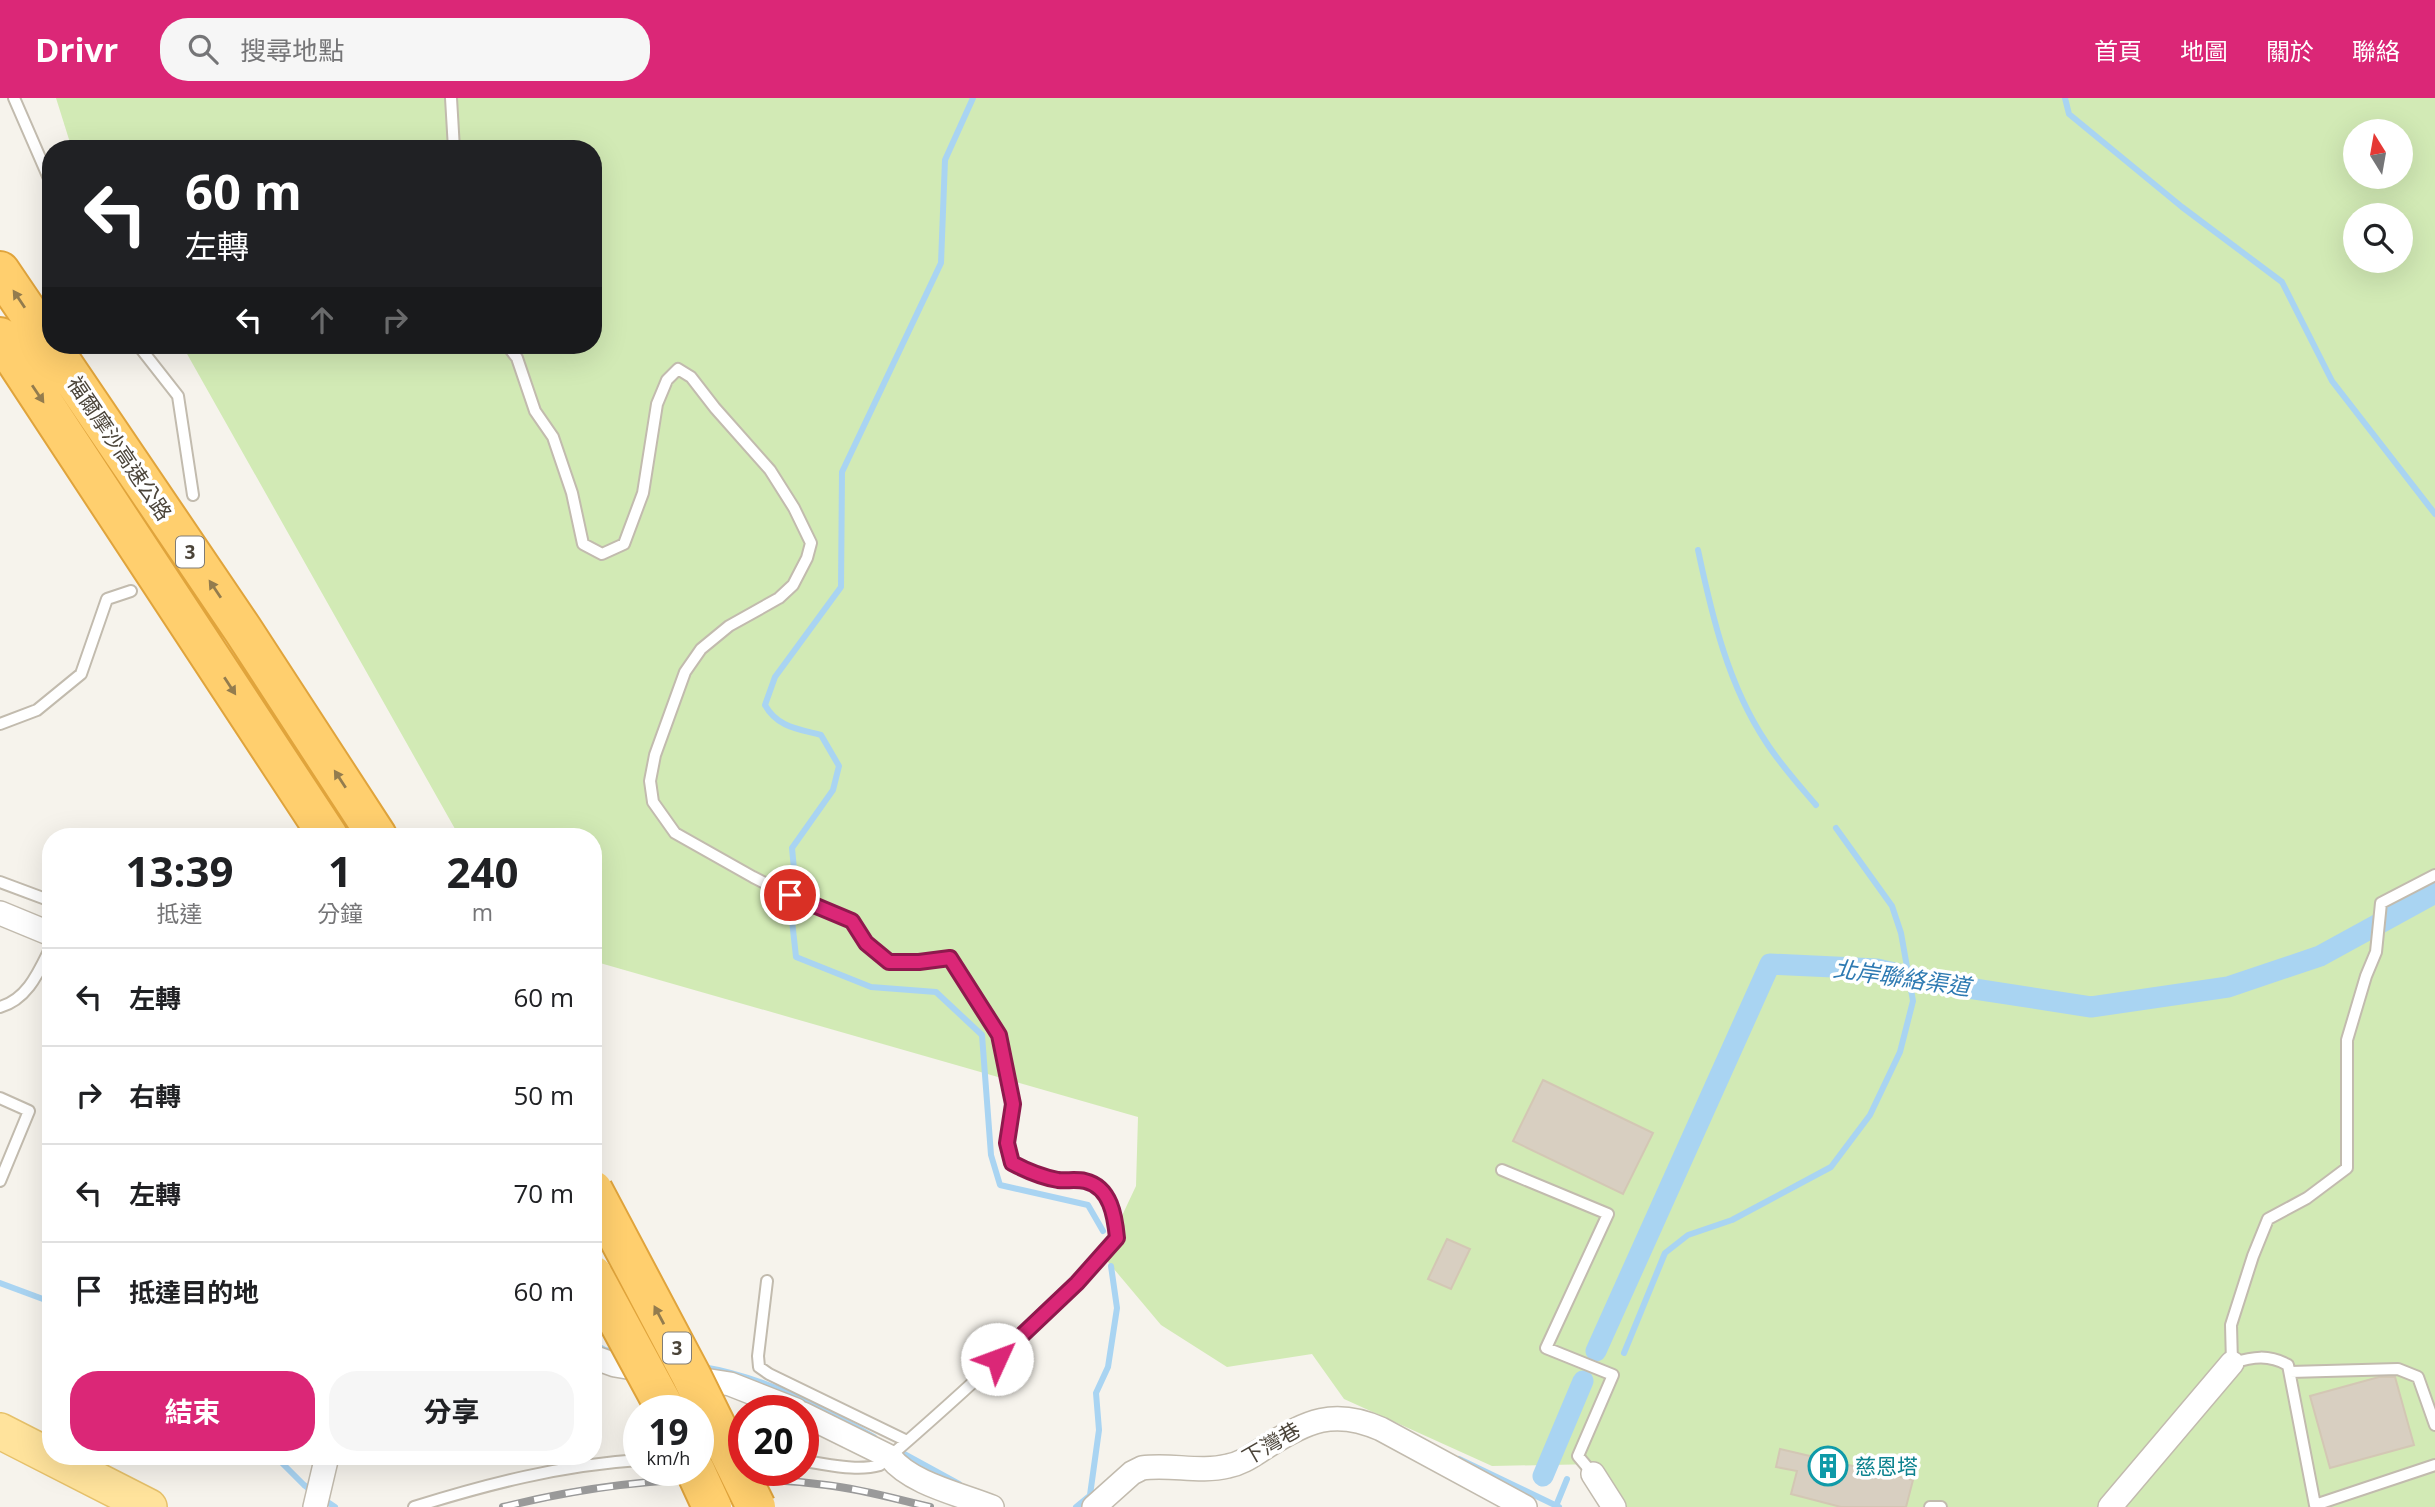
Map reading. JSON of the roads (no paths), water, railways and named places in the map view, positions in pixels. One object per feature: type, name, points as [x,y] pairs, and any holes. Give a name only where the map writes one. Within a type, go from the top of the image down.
[{"type":"highway","name":"福爾摩沙高速公路","points":[[0,271],[42,333]]},
{"type":"highway","name":"福爾摩沙高速公路","points":[[0,337],[323,828]]},
{"type":"highway","name":"福爾摩沙高速公路","points":[[56,354],[235,618],[372,828]]},
{"type":"highway","name":"3","points":[[602,1208],[691,1375],[756,1507]]},
{"type":"highway","name":"3","points":[[602,1292],[658,1395]]},
{"type":"highway","points":[[709,1486],[712,1507]]},
{"type":"main road","points":[[0,1431],[42,1452]]},
{"type":"main road","points":[[0,1454],[103,1507]]},
{"type":"main road","points":[[67,1465],[149,1507]]},
{"type":"street","points":[[0,913],[42,931]]},
{"type":"street","points":[[602,1360],[615,1365],[730,1384],[758,1395]]},
{"type":"street","points":[[2110,1507],[2232,1363]]},
{"type":"street","name":"下灣巷","points":[[1094,1507],[1132,1473],[1142,1468],[1213,1469],[1231,1466],[1249,1459],[1309,1422],[1343,1418],[1364,1421],[1381,1429],[1525,1507]]},
{"type":"street","points":[[819,1421],[890,1457],[899,1468],[917,1478],[992,1507]]},
{"type":"street","points":[[315,1506],[325,1465]]},
{"type":"street","points":[[1593,1474],[1594,1507]]},
{"type":"street","points":[[1593,1474],[1614,1507]]},
{"type":"lane","points":[[14,98],[42,162]]},
{"type":"lane","points":[[451,98],[453,140]]},
{"type":"lane","points":[[145,354],[178,396],[193,495]]},
{"type":"lane","points":[[514,354],[535,411],[553,437],[572,493],[583,544],[602,554],[624,544],[633,524],[643,493],[657,404],[667,380],[678,369],[691,377],[770,470],[811,542],[807,558],[793,585],[779,598],[729,626],[701,649],[685,672],[672,701],[655,755],[650,781],[653,802],[675,832],[808,905],[852,921],[866,943],[889,962],[950,958],[999,1035],[1013,1104],[1007,1143],[1012,1163],[1029,1172],[1058,1180],[1087,1181],[1104,1193],[1114,1212],[1117,1238],[1077,1283],[890,1457],[880,1465],[869,1468],[819,1463]]},
{"type":"lane","points":[[0,724],[37,710],[81,674],[107,599],[131,591]]},
{"type":"lane","points":[[2435,875],[2381,903],[2376,951],[2347,1040],[2347,1168],[2306,1198],[2268,1219],[2231,1325],[2232,1363],[2254,1356],[2275,1357],[2288,1365],[2315,1505],[2435,1465]]},
{"type":"lane","points":[[0,882],[42,898]]},
{"type":"lane","points":[[0,1007],[13,1003],[35,980],[42,959]]},
{"type":"lane","points":[[0,1098],[29,1111],[0,1181]]},
{"type":"lane","points":[[1502,1170],[1608,1214],[1546,1348],[1613,1376],[1578,1457],[1593,1474]]},
{"type":"lane","points":[[767,1281],[759,1367],[907,1441]]},
{"type":"lane","points":[[2290,1372],[2398,1369],[2418,1377],[2435,1425]]},
{"type":"lane","points":[[602,1464],[623,1462]]},
{"type":"lane","points":[[414,1507],[550,1470],[594,1465]]},
{"type":"lane","points":[[1930,1507],[1941,1507]]},
{"type":"waterway","points":[[795,880],[792,848],[833,790],[839,766],[821,735],[782,723],[765,705],[775,677],[841,587],[842,472],[941,263],[945,160],[973,98]]},
{"type":"waterway","points":[[2065,98],[2069,114],[2182,207],[2282,282],[2332,381],[2435,514]]},
{"type":"waterway","points":[[1698,550],[1723,649],[1741,697],[1771,750],[1816,805]]},
{"type":"waterway","points":[[1624,1353],[1665,1253],[1688,1235],[1732,1220],[1831,1167],[1870,1115],[1900,1052],[1913,1001],[1901,933],[1892,906],[1836,828]]},
{"type":"waterway","name":"北岸聯絡渠道","points":[[1596,1351],[1770,964],[1877,969],[1942,984],[2091,1007],[2228,987],[2320,956],[2435,893]]},
{"type":"waterway","points":[[790,902],[796,957],[871,987],[936,992],[982,1035],[991,1155],[1000,1185],[1088,1205],[1103,1231]]},
{"type":"waterway","points":[[1090,1495],[1099,1430],[1096,1393],[1108,1367],[1117,1308],[1111,1266]]},
{"type":"waterway","points":[[0,1283],[42,1299]]},
{"type":"waterway","points":[[602,1348],[620,1353]]},
{"type":"waterway","points":[[703,1367],[770,1386],[812,1404],[874,1437]]},
{"type":"waterway","name":"北岸聯絡渠道","points":[[1543,1476],[1583,1381]]},
{"type":"waterway","points":[[895,1449],[959,1484]]},
{"type":"waterway","points":[[1459,1459],[1559,1507]]},
{"type":"waterway","points":[[284,1465],[315,1493]]},
{"type":"waterway","points":[[1556,1506],[1567,1479]]},
{"type":"waterway","points":[[1076,1507],[1093,1493]]},
{"type":"waterway","points":[[323,1499],[335,1507]]},
{"type":"railway","points":[[503,1507],[623,1485],[704,1479],[785,1481],[839,1487],[930,1507]]},
{"type":"place","name":"慈恩塔","points":[[1828,1466]]}]
